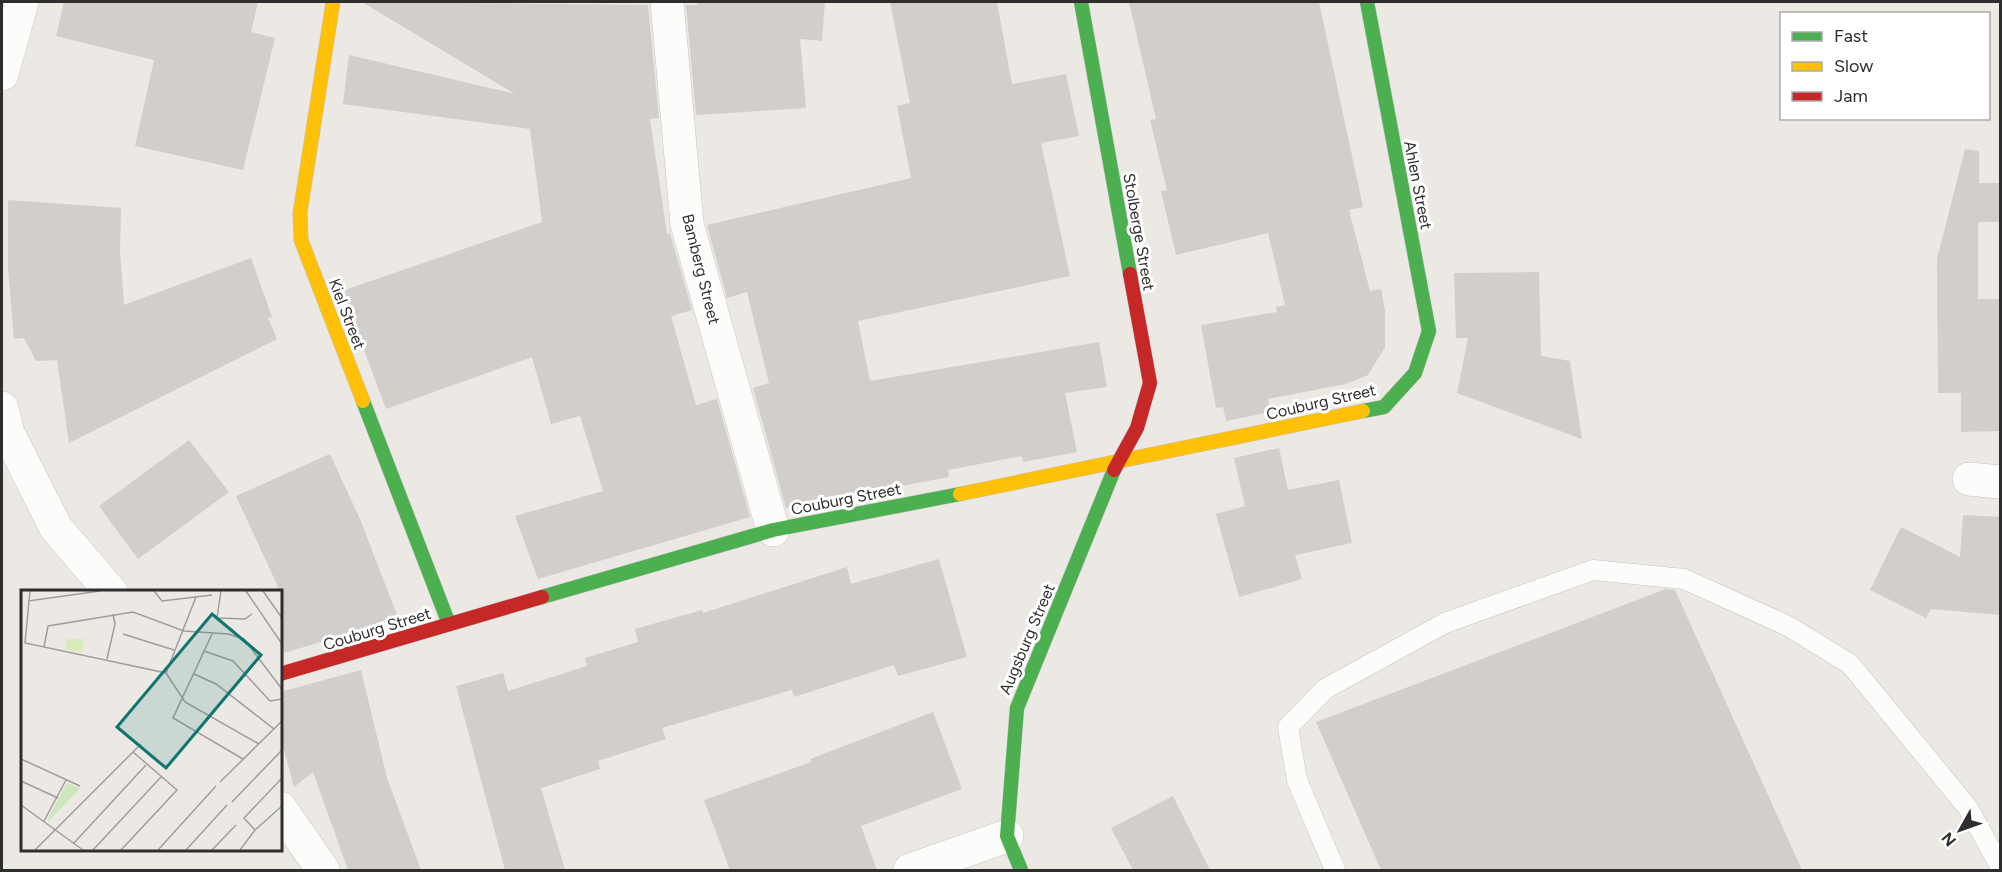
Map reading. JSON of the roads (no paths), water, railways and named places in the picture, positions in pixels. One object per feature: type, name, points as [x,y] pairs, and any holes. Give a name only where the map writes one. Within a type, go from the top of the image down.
[{"type":"street","points":[[2,74],[22,2]]},
{"type":"street","name":"Kiel Street","points":[[333,2],[300,213],[301,240],[449,624]]},
{"type":"street","name":"Bamberg Street","points":[[667,2],[687,224],[773,530]]},
{"type":"street","name":"Stolberge Street","points":[[1081,2],[1150,383],[1137,428],[1117,463]]},
{"type":"street","name":"Ahlen Street","points":[[1366,2],[1429,331],[1415,373]]},
{"type":"street","name":"Couburg Street","points":[[282,673],[773,530],[1117,463],[1384,407],[1415,373]]},
{"type":"street","points":[[2,408],[8,433],[56,528],[110,590]]},
{"type":"street","name":"Augsburg Street","points":[[1021,870],[1007,836],[1017,708],[1117,463]]},
{"type":"street","points":[[282,811],[324,870]]},
{"type":"street","points":[[910,870],[1007,836]]},
{"type":"lane","points":[[1335,870],[1297,780],[1288,727],[1325,689],[1445,623],[1593,570],[1684,579],[1788,626],[1850,664],[1968,808],[2001,866]]}]
